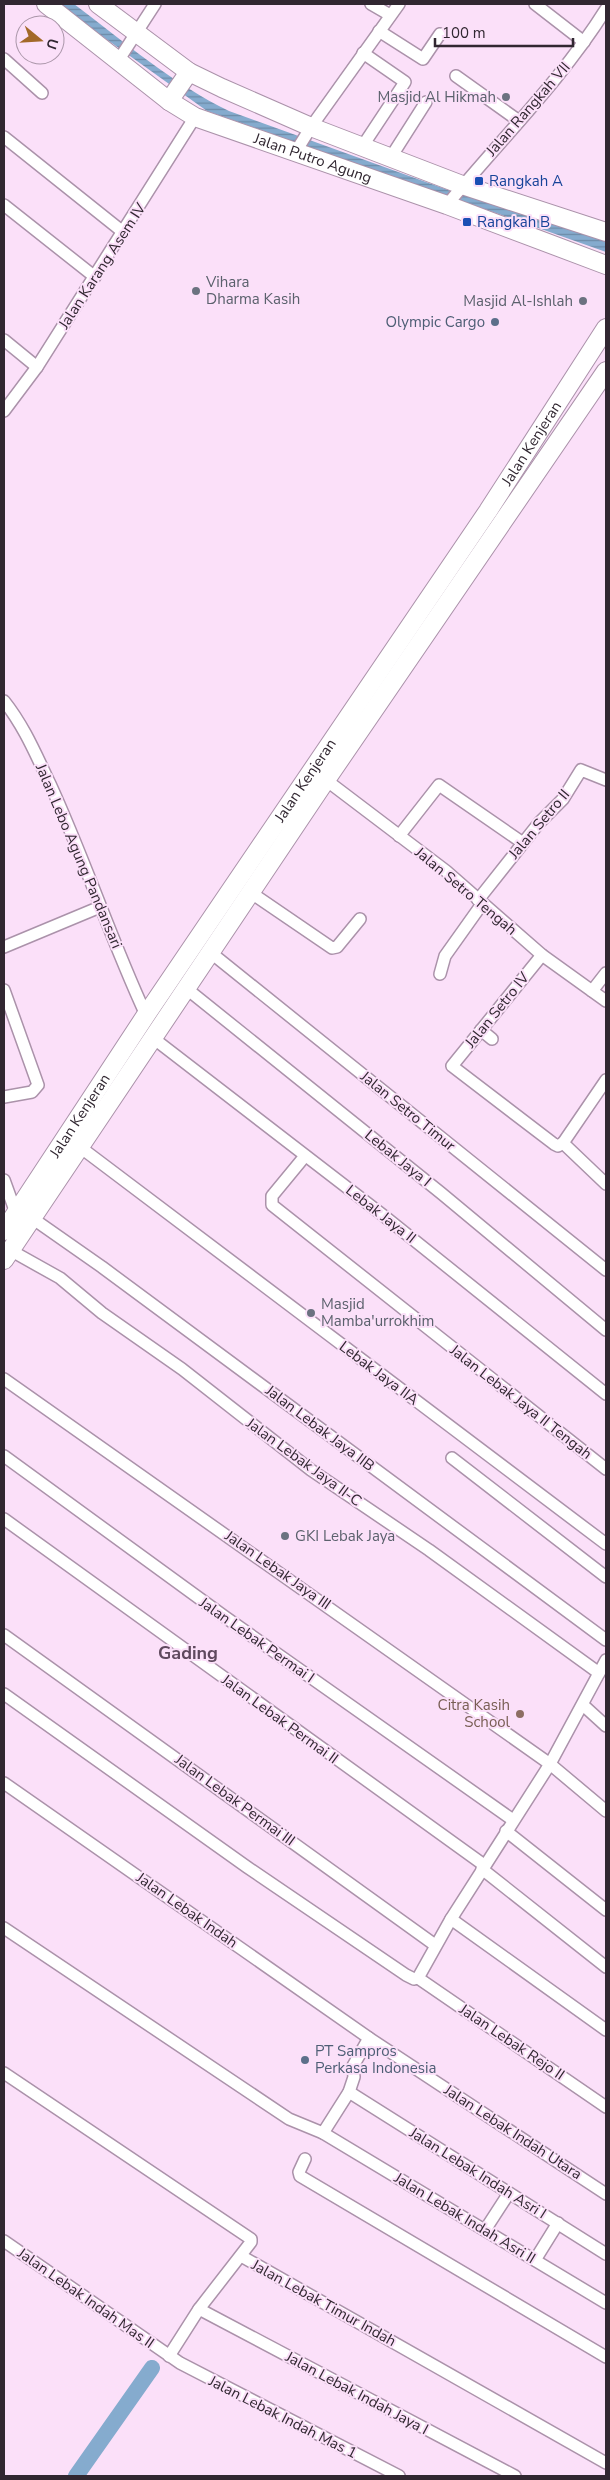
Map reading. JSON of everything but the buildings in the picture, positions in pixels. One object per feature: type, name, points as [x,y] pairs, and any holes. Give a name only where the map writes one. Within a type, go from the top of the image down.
[{"type":"main road","name":"Jalan Putro Agung","points":[[46,4],[119,60],[172,97],[195,117],[448,203],[606,265]]},
{"type":"main road","name":"Jalan Putro Agung","points":[[98,4],[188,74],[308,130],[391,157],[461,187],[606,232]]},
{"type":"main road","points":[[172,97],[188,74]]},
{"type":"main road","name":"Jalan Kenjeran","points":[[375,693],[488,511],[606,328]]},
{"type":"main road","name":"Jalan Kenjeran","points":[[7,1255],[24,1216],[146,1015],[606,371]]},
{"type":"main road","name":"Jalan Kenjeran","points":[[4,1232],[24,1216],[80,1147],[326,780],[358,718]]},
{"type":"street","points":[[119,60],[155,4]]},
{"type":"street","points":[[371,4],[390,16]]},
{"type":"street","points":[[296,150],[308,130],[399,4]]},
{"type":"street","points":[[535,4],[584,42]]},
{"type":"street","name":"Jalan Rangkah VII","points":[[448,203],[584,42],[606,9]]},
{"type":"street","points":[[379,31],[423,58],[440,34]]},
{"type":"street","points":[[362,147],[405,82],[363,53]]},
{"type":"street","points":[[4,59],[42,93]]},
{"type":"street","points":[[456,76],[519,121]]},
{"type":"street","points":[[391,157],[426,102]]},
{"type":"street","name":"Jalan Karang Asem IV","points":[[4,411],[37,367],[195,117]]},
{"type":"street","points":[[4,138],[123,232]]},
{"type":"street","points":[[4,205],[95,277]]},
{"type":"street","points":[[4,340],[37,367]]},
{"type":"street","name":"Jalan Lebo Agung Pandansari","points":[[4,701],[28,738],[65,816],[100,907],[146,1015]]},
{"type":"street","name":"Jalan Setro II","points":[[440,974],[445,956],[480,902],[522,843],[558,804],[581,770],[606,780]]},
{"type":"street","name":"Jalan Setro Tengah","points":[[326,780],[446,871],[542,955],[606,1001]]},
{"type":"street","points":[[399,836],[439,785],[522,843]]},
{"type":"street","points":[[250,892],[332,948],[336,947],[360,919]]},
{"type":"street","points":[[4,947],[100,907]]},
{"type":"street","name":"Jalan Setro Timur","points":[[210,952],[606,1270]]},
{"type":"street","name":"Jalan Setro IV","points":[[542,955],[452,1066],[556,1146],[561,1146],[563,1143]]},
{"type":"street","points":[[592,991],[606,973]]},
{"type":"street","name":"Lebak Jaya I","points":[[187,989],[433,1186],[606,1330]]},
{"type":"street","points":[[4,990],[38,1085],[32,1092],[4,1097]]},
{"type":"street","points":[[481,1030],[492,1039]]},
{"type":"street","name":"Lebak Jaya II","points":[[153,1038],[606,1394]]},
{"type":"street","points":[[606,1080],[563,1143],[606,1184]]},
{"type":"street","name":"Lebak Jaya IIA","points":[[80,1147],[606,1544]]},
{"type":"street","name":"Jalan Lebak Jaya II Tengah","points":[[305,1156],[272,1196],[272,1205],[606,1469]]},
{"type":"street","points":[[4,1185],[24,1216]]},
{"type":"street","name":"Jalan Lebak Jaya IIB","points":[[24,1216],[118,1278],[606,1640]]},
{"type":"street","name":"Jalan Lebak Jaya II-C","points":[[7,1255],[60,1278],[102,1313],[182,1369],[310,1470],[429,1550],[599,1673]]},
{"type":"street","name":"Jalan Lebak Jaya III","points":[[4,1379],[550,1764],[606,1811]]},
{"type":"street","name":"Jalan Lebak Permai I","points":[[4,1456],[225,1617],[513,1820]]},
{"type":"street","points":[[452,1458],[606,1577]]},
{"type":"street","name":"Jalan Lebak Permai II","points":[[4,1519],[483,1867],[606,1967]]},
{"type":"street","name":"Jalan Lebak Permai III","points":[[4,1635],[435,1945]]},
{"type":"street","points":[[418,1978],[450,1919],[550,1764],[606,1660]]},
{"type":"street","name":"Jalan Lebak Rejo II","points":[[4,1694],[247,1867],[406,1975],[414,1979],[418,1978],[606,2107]]},
{"type":"street","points":[[583,1705],[606,1726]]},
{"type":"street","name":"Jalan Lebak Indah","points":[[4,1783],[369,2038]]},
{"type":"street","points":[[506,1832],[606,1910]]},
{"type":"street","points":[[450,1919],[606,2030]]},
{"type":"street","name":"Jalan Lebak Indah Asri II","points":[[4,1928],[289,2119],[323,2133],[606,2302]]},
{"type":"street","points":[[323,2133],[349,2092],[354,2077],[353,2066],[369,2038]]},
{"type":"street","name":"Jalan Lebak Indah Utara","points":[[369,2038],[606,2194]]},
{"type":"street","name":"Jalan Lebak Timur Indah","points":[[4,2073],[251,2238],[251,2242],[240,2256],[606,2463]]},
{"type":"street","name":"Jalan Lebak Indah Asri I","points":[[349,2092],[606,2254]]},
{"type":"street","points":[[305,2159],[299,2172],[300,2176],[606,2357]]},
{"type":"street","points":[[485,2230],[509,2193]]},
{"type":"street","points":[[535,2260],[558,2224]]},
{"type":"street","name":"Jalan Lebak Indah Mas II","points":[[4,2241],[169,2356]]},
{"type":"street","points":[[169,2356],[199,2309],[240,2256]]},
{"type":"street","name":"Jalan Lebak Indah Jaya I","points":[[199,2309],[515,2476]]},
{"type":"street","name":"Jalan Lebak Indah Mas 1","points":[[169,2356],[289,2422],[399,2476]]},
{"type":"water","points":[[57,4],[74,4],[168,75],[229,111],[462,195],[473,195],[606,242],[606,252],[207,111]]},
{"type":"waterway","points":[[76,2476],[152,2368]]},
{"type":"place","name":"Masjid Al Hikmah","points":[[506,97]]},
{"type":"place","name":"Rangkah A","points":[[479,181]]},
{"type":"place","name":"Rangkah B","points":[[467,222]]},
{"type":"place","name":"Vihara Dharma Kasih","points":[[196,291]]},
{"type":"place","name":"Masjid Al-Ishlah","points":[[583,301]]},
{"type":"place","name":"Olympic Cargo","points":[[495,322]]},
{"type":"place","name":"Masjid Mamba'urrokhim","points":[[311,1313]]},
{"type":"place","name":"GKI Lebak Jaya","points":[[285,1536]]},
{"type":"place","name":"Citra Kasih School","points":[[520,1714]]},
{"type":"place","name":"PT Sampros Perkasa Indonesia","points":[[305,2060]]},
{"type":"district","name":"Gading","points":[[188,1653]]}]
